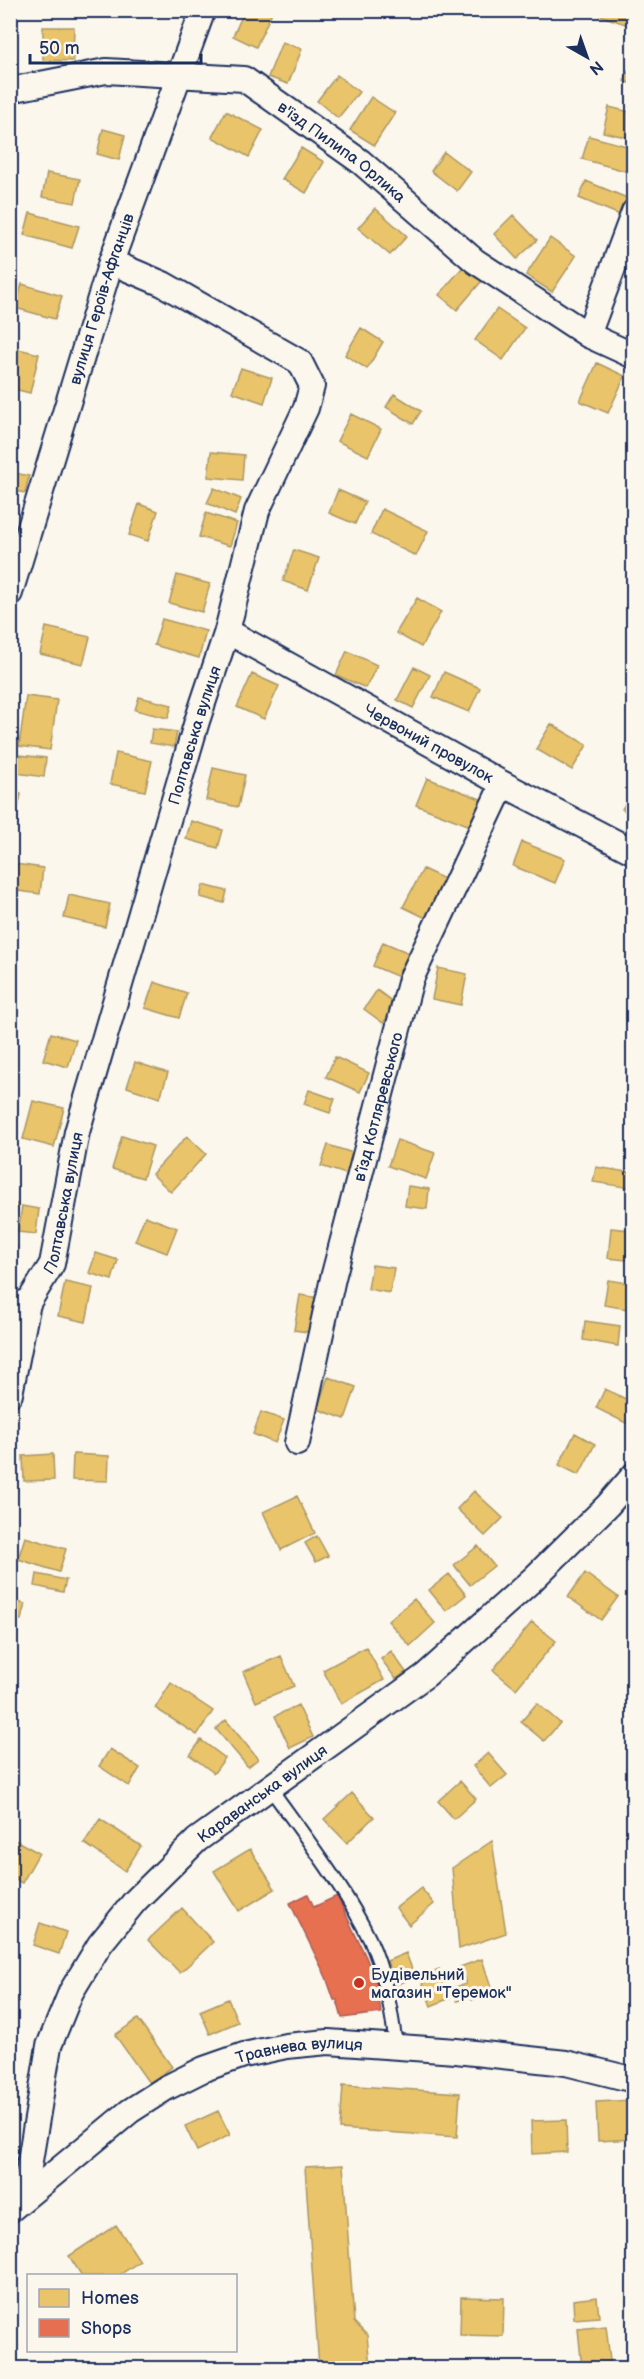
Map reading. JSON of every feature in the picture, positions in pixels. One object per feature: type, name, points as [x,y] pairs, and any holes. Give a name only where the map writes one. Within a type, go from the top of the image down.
[{"type":"street","name":"вулиця Героїв-Афганців","points":[[10,593],[111,262],[203,10]]},
{"type":"street","name":"в'їзд Пилипа Орлика","points":[[10,90],[106,70],[243,79],[361,162],[475,261],[588,335],[633,356]]},
{"type":"street","points":[[588,335],[633,212]]},
{"type":"street","name":"Полтавська вулиця","points":[[19,1304],[52,1264],[77,1132],[197,721],[227,631],[257,511],[306,408],[312,386],[300,362],[163,284],[111,262]]},
{"type":"street","name":"Червоний провулок","points":[[227,631],[503,784],[633,852]]},
{"type":"street","name":"в’їзд Котляревського","points":[[297,1443],[333,1278],[411,979],[503,784]]},
{"type":"street","points":[[10,1394],[19,1304]]},
{"type":"street","name":"Караванська вулиця","points":[[17,2204],[49,2046],[71,1992],[100,1944],[135,1900],[197,1840],[426,1675],[533,1579],[608,1504],[633,1475]]},
{"type":"street","name":"Травнева вулиця","points":[[17,2204],[130,2111],[166,2088],[204,2069],[244,2055],[286,2046],[328,2042],[566,2063],[633,2080]]},
{"type":"lane","points":[[270,1788],[336,1881],[371,1941],[393,2019],[396,2047]]},
{"type":"building: Homes","points":[[245,10],[273,10],[256,47],[233,36]]},
{"type":"building: Homes","points":[[598,10],[634,10],[634,27],[596,14]]},
{"type":"building: Homes","points":[[43,27],[74,27],[73,61],[43,60]]},
{"type":"building: Homes","points":[[282,42],[302,49],[288,84],[268,77]]},
{"type":"building: Homes","points":[[634,58],[634,85],[624,81]]},
{"type":"building: Homes","points":[[337,75],[359,92],[338,118],[317,101]]},
{"type":"building: Homes","points":[[371,97],[395,113],[374,145],[350,130]]},
{"type":"building: Homes","points":[[609,107],[634,113],[634,139],[603,132]]},
{"type":"building: Homes","points":[[226,111],[263,130],[249,157],[212,137]]},
{"type":"building: Homes","points":[[103,129],[125,135],[119,160],[97,154]]},
{"type":"building: Homes","points":[[589,136],[634,148],[629,172],[582,159]]},
{"type":"building: Homes","points":[[301,148],[324,162],[306,193],[282,179]]},
{"type":"building: Homes","points":[[444,152],[471,172],[457,191],[431,171]]},
{"type":"building: Homes","points":[[47,173],[80,179],[75,203],[42,197]]},
{"type":"building: Homes","points":[[586,181],[627,198],[620,215],[579,198]]},
{"type":"building: Homes","points":[[375,208],[407,236],[390,255],[358,228]]},
{"type":"building: Homes","points":[[30,213],[79,226],[72,248],[24,235]]},
{"type":"building: Homes","points":[[513,215],[537,240],[517,259],[494,234]]},
{"type":"building: Homes","points":[[550,238],[576,256],[552,292],[526,275]]},
{"type":"building: Homes","points":[[468,261],[486,276],[457,310],[439,295]]},
{"type":"building: Homes","points":[[22,284],[62,296],[55,319],[15,308]]},
{"type":"building: Homes","points":[[497,309],[525,328],[503,360],[475,340]]},
{"type":"building: Homes","points":[[361,328],[383,342],[367,369],[345,355]]},
{"type":"building: Homes","points":[[10,347],[39,354],[30,393],[10,388]]},
{"type":"building: Homes","points":[[597,363],[625,376],[608,413],[580,401]]},
{"type":"building: Homes","points":[[241,368],[272,378],[264,403],[232,392]]},
{"type":"building: Homes","points":[[394,394],[421,411],[413,424],[386,407]]},
{"type":"building: Homes","points":[[351,414],[381,429],[368,456],[337,441]]},
{"type":"building: Homes","points":[[211,452],[244,455],[242,480],[208,477]]},
{"type":"building: Homes","points":[[15,473],[29,476],[25,493],[11,490]]},
{"type":"building: Homes","points":[[214,488],[241,499],[235,515],[207,503]]},
{"type":"building: Homes","points":[[338,490],[365,502],[355,524],[329,513]]},
{"type":"building: Homes","points":[[139,504],[158,511],[148,541],[129,535]]},
{"type":"building: Homes","points":[[382,509],[428,531],[416,556],[371,534]]},
{"type":"building: Homes","points":[[206,513],[237,523],[230,546],[199,537]]},
{"type":"building: Homes","points":[[294,550],[319,558],[308,590],[283,581]]},
{"type":"building: Homes","points":[[177,575],[210,584],[202,612],[169,603]]},
{"type":"building: Homes","points":[[417,598],[441,612],[421,647],[396,633]]},
{"type":"building: Homes","points":[[162,619],[206,631],[199,658],[154,645]]},
{"type":"building: Homes","points":[[46,627],[90,637],[83,664],[40,654]]},
{"type":"building: Homes","points":[[347,651],[377,665],[366,688],[336,675]]},
{"type":"building: Homes","points":[[414,667],[430,675],[413,708],[397,700]]},
{"type":"building: Homes","points":[[444,672],[480,688],[469,712],[433,697]]},
{"type":"building: Homes","points":[[252,674],[279,686],[264,719],[237,707]]},
{"type":"building: Homes","points":[[26,696],[57,700],[50,750],[19,746]]},
{"type":"building: Homes","points":[[139,697],[172,705],[168,718],[135,710]]},
{"type":"building: Homes","points":[[551,724],[587,745],[572,770],[536,749]]},
{"type":"building: Homes","points":[[152,729],[177,732],[174,747],[150,743]]},
{"type":"building: Homes","points":[[116,753],[152,761],[145,791],[110,784]]},
{"type":"building: Homes","points":[[10,754],[46,758],[44,777],[10,772]]},
{"type":"building: Homes","points":[[213,768],[245,775],[238,807],[206,800]]},
{"type":"building: Homes","points":[[427,778],[483,800],[473,827],[416,805]]},
{"type":"building: Homes","points":[[634,790],[634,816],[622,809]]},
{"type":"building: Homes","points":[[10,792],[21,794],[15,823],[10,823]]},
{"type":"building: Homes","points":[[191,821],[223,830],[218,848],[186,839]]},
{"type":"building: Homes","points":[[522,842],[565,859],[555,883],[513,866]]},
{"type":"building: Homes","points":[[15,864],[43,868],[40,894],[11,890]]},
{"type":"building: Homes","points":[[423,869],[449,881],[430,920],[403,907]]},
{"type":"building: Homes","points":[[203,885],[227,891],[224,903],[200,897]]},
{"type":"building: Homes","points":[[69,895],[110,904],[105,927],[64,918]]},
{"type":"building: Homes","points":[[383,942],[409,953],[399,977],[373,966]]},
{"type":"building: Homes","points":[[438,968],[467,974],[461,1005],[432,999]]},
{"type":"building: Homes","points":[[154,982],[187,993],[179,1018],[145,1008]]},
{"type":"building: Homes","points":[[377,990],[397,1005],[383,1023],[364,1009]]},
{"type":"building: Homes","points":[[51,1033],[76,1040],[68,1067],[43,1060]]},
{"type":"building: Homes","points":[[335,1057],[369,1073],[360,1092],[326,1077]]},
{"type":"building: Homes","points":[[135,1062],[168,1073],[160,1098],[127,1087]]},
{"type":"building: Homes","points":[[309,1090],[335,1099],[330,1113],[304,1104]]},
{"type":"building: Homes","points":[[33,1101],[64,1108],[54,1147],[23,1139]]},
{"type":"building: Homes","points":[[122,1136],[153,1146],[143,1178],[112,1169]]},
{"type":"building: Homes","points":[[187,1136],[206,1154],[171,1192],[152,1174]]},
{"type":"building: Homes","points":[[397,1140],[435,1153],[426,1179],[388,1166]]},
{"type":"building: Homes","points":[[328,1145],[356,1154],[349,1175],[321,1166]]},
{"type":"building: Homes","points":[[596,1167],[634,1173],[631,1188],[593,1182]]},
{"type":"building: Homes","points":[[408,1186],[429,1189],[427,1209],[405,1206]]},
{"type":"building: Homes","points":[[10,1203],[17,1204],[16,1221],[10,1221]]},
{"type":"building: Homes","points":[[22,1206],[39,1209],[36,1234],[18,1232]]},
{"type":"building: Homes","points":[[145,1216],[177,1228],[167,1253],[135,1241]]},
{"type":"building: Homes","points":[[611,1228],[630,1230],[626,1260],[608,1258]]},
{"type":"building: Homes","points":[[10,1246],[17,1246],[17,1275],[10,1275]]},
{"type":"building: Homes","points":[[96,1253],[118,1260],[112,1280],[89,1273]]},
{"type":"building: Homes","points":[[372,1265],[394,1268],[390,1293],[368,1289]]},
{"type":"building: Homes","points":[[608,1280],[634,1284],[634,1310],[604,1305]]},
{"type":"building: Homes","points":[[65,1282],[93,1288],[86,1322],[58,1316]]},
{"type":"building: Homes","points":[[300,1295],[319,1298],[314,1333],[294,1330]]},
{"type":"building: Homes","points":[[585,1321],[620,1326],[618,1346],[583,1340]]},
{"type":"building: Homes","points":[[328,1377],[356,1387],[345,1419],[317,1409]]},
{"type":"building: Homes","points":[[605,1389],[634,1403],[634,1419],[630,1425],[596,1408]]},
{"type":"building: Homes","points":[[261,1412],[284,1420],[275,1443],[253,1434]]},
{"type":"building: Homes","points":[[575,1433],[595,1444],[579,1475],[559,1465]]},
{"type":"building: Homes","points":[[53,1454],[54,1480],[24,1481],[23,1456]]},
{"type":"building: Homes","points":[[73,1454],[109,1456],[108,1481],[72,1480]]},
{"type":"building: Homes","points":[[474,1491],[503,1518],[485,1536],[457,1509]]},
{"type":"building: Homes","points":[[297,1496],[315,1533],[281,1550],[263,1512]]},
{"type":"building: Homes","points":[[317,1536],[328,1556],[316,1562],[305,1543]]},
{"type":"building: Homes","points":[[25,1537],[66,1549],[59,1572],[18,1559]]},
{"type":"building: Homes","points":[[478,1546],[494,1566],[470,1585],[454,1565]]},
{"type":"building: Homes","points":[[585,1573],[618,1597],[601,1620],[568,1597]]},
{"type":"building: Homes","points":[[37,1574],[66,1580],[63,1592],[35,1586]]},
{"type":"building: Homes","points":[[449,1574],[466,1595],[446,1611],[429,1590]]},
{"type":"building: Homes","points":[[414,1599],[435,1623],[410,1646],[388,1621]]},
{"type":"building: Homes","points":[[10,1600],[25,1604],[21,1620],[10,1618]]},
{"type":"building: Homes","points":[[532,1622],[556,1641],[516,1689],[493,1670]]},
{"type":"building: Homes","points":[[366,1647],[384,1680],[341,1704],[323,1670]]},
{"type":"building: Homes","points":[[391,1651],[406,1672],[396,1679],[381,1659]]},
{"type":"building: Homes","points":[[281,1656],[294,1686],[256,1702],[243,1672]]},
{"type":"building: Homes","points":[[171,1683],[213,1711],[197,1735],[155,1708]]},
{"type":"building: Homes","points":[[537,1703],[560,1723],[544,1741],[521,1722]]},
{"type":"building: Homes","points":[[298,1705],[313,1737],[290,1748],[275,1716]]},
{"type":"building: Homes","points":[[226,1720],[258,1759],[248,1767],[216,1729]]},
{"type":"building: Homes","points":[[201,1740],[225,1758],[214,1773],[190,1755]]},
{"type":"building: Homes","points":[[110,1749],[140,1768],[129,1786],[99,1766]]},
{"type":"building: Homes","points":[[488,1753],[507,1775],[491,1788],[473,1766]]},
{"type":"building: Homes","points":[[460,1781],[476,1799],[454,1819],[438,1801]]},
{"type":"building: Homes","points":[[352,1793],[374,1817],[347,1843],[324,1819]]},
{"type":"building: Homes","points":[[100,1819],[141,1846],[125,1871],[84,1843]]},
{"type":"building: Homes","points":[[13,1839],[39,1853],[22,1883],[10,1877],[10,1844]]},
{"type":"building: Homes","points":[[492,1841],[506,1933],[459,1949],[452,1868]]},
{"type":"building: Homes","points":[[250,1849],[275,1889],[239,1911],[214,1871]]},
{"type":"building: Homes","points":[[421,1888],[434,1904],[409,1925],[396,1908]]},
{"type":"building: Homes","points":[[182,1908],[213,1942],[180,1973],[148,1940]]},
{"type":"building: Homes","points":[[40,1923],[66,1932],[59,1954],[33,1945]]},
{"type":"building: Homes","points":[[406,1953],[415,1977],[396,1985],[387,1961]]},
{"type":"building: Homes","points":[[482,1959],[493,1993],[472,2000],[471,1996],[457,2001],[452,1988],[466,1984],[460,1967]]},
{"type":"building: Homes","points":[[439,1969],[450,1998],[431,2006],[420,1977]]},
{"type":"building: Homes","points":[[228,1999],[238,2022],[210,2034],[200,2011]]},
{"type":"building: Homes","points":[[138,2019],[172,2067],[149,2083],[115,2035]]},
{"type":"building: Homes","points":[[343,2085],[460,2093],[457,2137],[340,2129]]},
{"type":"building: Homes","points":[[634,2100],[634,2139],[598,2141],[596,2102]]},
{"type":"building: Homes","points":[[218,2111],[230,2135],[197,2151],[185,2126]]},
{"type":"building: Homes","points":[[566,2120],[567,2152],[532,2154],[531,2121]]},
{"type":"building: Homes","points":[[343,2165],[354,2322],[367,2335],[370,2368],[319,2368],[305,2167]]},
{"type":"building: Homes","points":[[116,2225],[140,2261],[121,2274],[81,2274],[69,2256]]},
{"type":"building: Homes","points":[[461,2297],[504,2298],[503,2336],[460,2335]]},
{"type":"building: Homes","points":[[597,2297],[599,2317],[574,2319],[573,2300]]},
{"type":"building: Homes","points":[[606,2326],[611,2368],[582,2368],[578,2329]]},
{"type":"building: Shops","points":[[308,1894],[314,1907],[337,1896],[377,1985],[381,2013],[342,2018],[337,2000],[334,2000],[326,1977],[290,1903]]},
{"type":"place","name":"Будівельний магазин \"Теремок\"","points":[[359,1983]]}]
